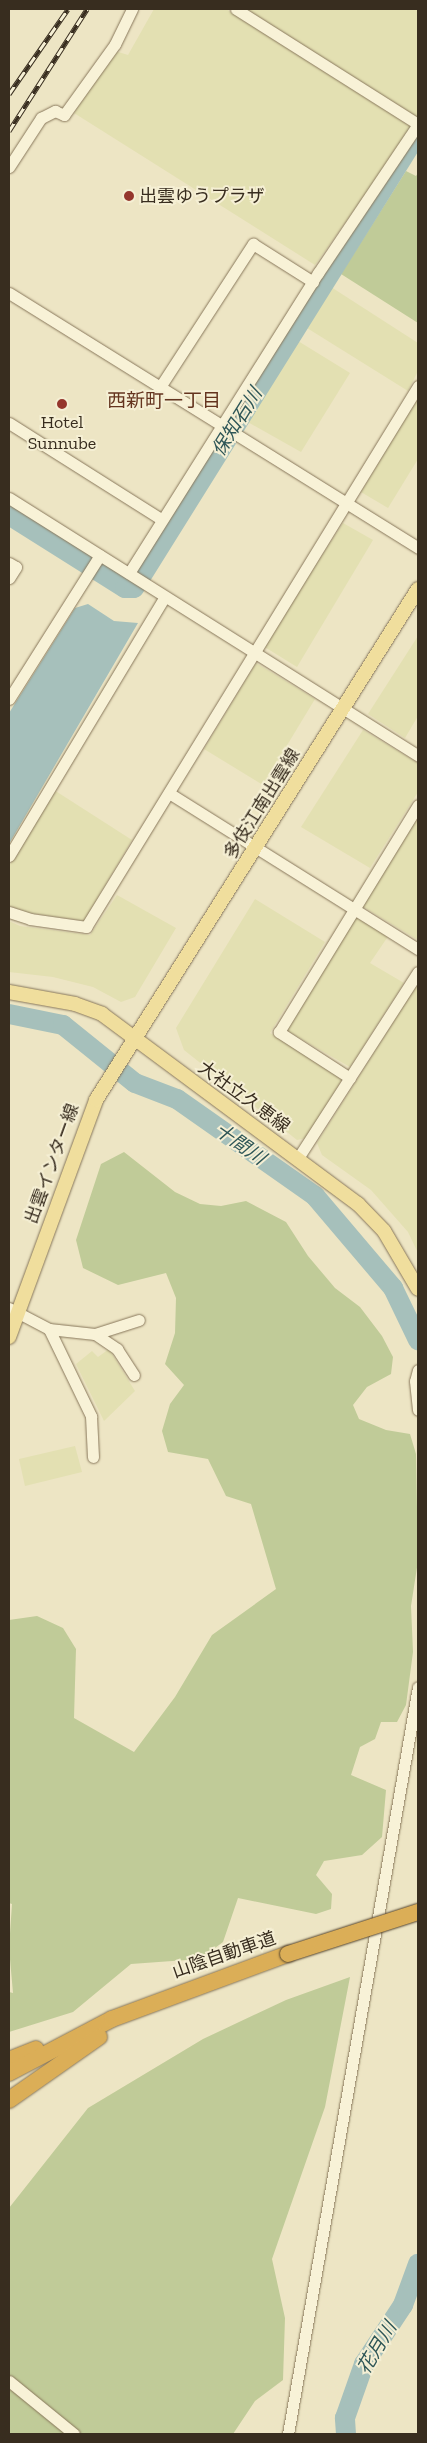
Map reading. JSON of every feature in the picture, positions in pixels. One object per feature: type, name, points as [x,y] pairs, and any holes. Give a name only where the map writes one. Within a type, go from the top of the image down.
[{"type":"highway","name":"山陰自動車道","points":[[9,2073],[114,2023],[290,1957],[418,1912]]},
{"type":"highway","name":"山陰自動車道","points":[[290,1957],[418,1919]]},
{"type":"highway","points":[[9,2060],[114,2023]]},
{"type":"highway","points":[[9,2100],[114,2023]]},
{"type":"main road","name":"多伎江南出雲線","points":[[134,1038],[256,849],[418,589]]},
{"type":"main road","name":"大社立久恵線","points":[[9,992],[75,1004],[102,1014],[198,1088],[332,1182],[384,1231],[418,1289]]},
{"type":"main road","name":"出雲インター線","points":[[9,1337],[13,1310],[78,1145],[105,1085],[134,1038]]},
{"type":"street","points":[[9,167],[41,118],[55,111],[64,115],[114,44],[132,9]]},
{"type":"street","points":[[128,573],[220,425],[418,124],[236,9]]},
{"type":"street","points":[[160,387],[253,244],[313,282]]},
{"type":"street","points":[[9,293],[418,548]]},
{"type":"street","points":[[9,912],[30,920],[86,927],[418,386]]},
{"type":"street","points":[[9,423],[161,519]]},
{"type":"street","points":[[9,498],[164,598],[255,651],[343,710],[418,756]]},
{"type":"street","points":[[9,699],[100,556]]},
{"type":"street","points":[[9,563],[16,567],[9,578]]},
{"type":"street","points":[[9,856],[164,598]]},
{"type":"street","points":[[169,794],[418,949]]},
{"type":"street","points":[[350,1078],[279,1032],[418,805]]},
{"type":"street","points":[[298,1158],[418,972]]},
{"type":"street","points":[[13,1310],[49,1329],[94,1334],[140,1320]]},
{"type":"street","points":[[49,1329],[91,1416],[93,1457]]},
{"type":"street","points":[[94,1334],[117,1349],[134,1375]]},
{"type":"street","points":[[418,1370],[415,1381],[418,1410]]},
{"type":"street","points":[[288,2434],[418,1686]]},
{"type":"street","points":[[9,2381],[74,2434]]},
{"type":"shaded area","points":[[154,9],[226,9],[414,126],[315,265],[74,113],[115,51],[128,55]]},
{"type":"shaded area","points":[[246,9],[418,9],[417,119]]},
{"type":"shaded area","points":[[331,287],[418,343],[418,371],[408,391],[307,328]]},
{"type":"shaded area","points":[[298,341],[350,373],[301,452],[246,421]]},
{"type":"shaded area","points":[[418,397],[418,459],[388,508],[361,492]]},
{"type":"shaded area","points":[[343,523],[373,540],[297,667],[263,646]]},
{"type":"shaded area","points":[[418,636],[418,716],[405,738],[368,714]]},
{"type":"shaded area","points":[[256,663],[315,699],[263,785],[204,749]]},
{"type":"shaded area","points":[[363,730],[418,763],[418,792],[370,868],[301,827]]},
{"type":"shaded area","points":[[54,790],[132,840],[84,921],[29,913],[9,906],[9,866]]},
{"type":"shaded area","points":[[418,814],[418,940],[362,906]]},
{"type":"shaded area","points":[[117,895],[176,928],[135,997],[121,1002],[93,987],[53,977],[9,972],[9,921],[20,926],[90,935]]},
{"type":"shaded area","points":[[255,899],[325,942],[270,1033],[343,1078],[306,1138],[297,1140],[184,1050],[176,1028]]},
{"type":"shaded area","points":[[358,916],[389,935],[370,963],[404,983],[350,1067],[289,1032],[287,1026],[351,919]]},
{"type":"shaded area","points":[[418,983],[418,1253],[408,1232],[371,1190],[322,1155],[317,1143]]},
{"type":"shaded area","points":[[109,1349],[135,1391],[104,1421],[76,1364],[92,1351],[98,1357]]},
{"type":"shaded area","points":[[75,1446],[82,1472],[25,1486],[19,1459]]},
{"type":"green space","points":[[406,171],[416,176],[418,173],[418,323],[341,274]]},
{"type":"green space","points":[[124,1152],[175,1192],[200,1204],[221,1206],[246,1201],[286,1222],[308,1256],[335,1288],[360,1307],[382,1336],[393,1357],[391,1374],[367,1387],[353,1405],[359,1419],[386,1430],[410,1434],[416,1454],[418,1561],[411,1606],[413,1652],[406,1705],[397,1722],[381,1722],[375,1739],[360,1747],[351,1775],[386,1790],[382,1837],[362,1855],[324,1861],[316,1875],[332,1894],[331,1909],[316,1914],[238,1898],[223,1942],[200,1959],[131,1964],[73,2012],[9,2032],[9,1992],[13,1993],[9,1948],[12,1904],[9,1903],[9,1620],[37,1616],[63,1628],[76,1649],[74,1718],[134,1752],[175,1697],[212,1635],[276,1589],[251,1504],[226,1496],[208,1459],[168,1452],[162,1431],[170,1404],[184,1385],[165,1364],[175,1333],[176,1298],[166,1273],[118,1285],[83,1268],[76,1240],[101,1164]]},
{"type":"green space","points":[[350,1977],[325,2107],[272,2259],[285,2318],[283,2380],[255,2401],[233,2434],[9,2434],[9,2208],[88,2108],[203,2039],[286,2000]]},
{"type":"water","points":[[88,604],[114,621],[138,623],[9,844],[9,713],[75,608]]},
{"type":"waterway","name":"保知石川","points":[[9,515],[125,588],[134,588],[418,133]]},
{"type":"waterway","name":"十間川","points":[[9,1014],[63,1025],[135,1083],[177,1099],[315,1196],[393,1288],[418,1340]]},
{"type":"waterway","name":"花月川","points":[[346,2434],[345,2418],[364,2364],[403,2305],[418,2264]]},
{"type":"railway","points":[[9,94],[68,9]]},
{"type":"railway","points":[[9,131],[87,9]]},
{"type":"place","name":"出雲ゆうプラザ","points":[[129,196]]},
{"type":"place","name":"Hotel Sunnube","points":[[62,404]]},
{"type":"district","name":"西新町一丁目","points":[[164,401]]}]
